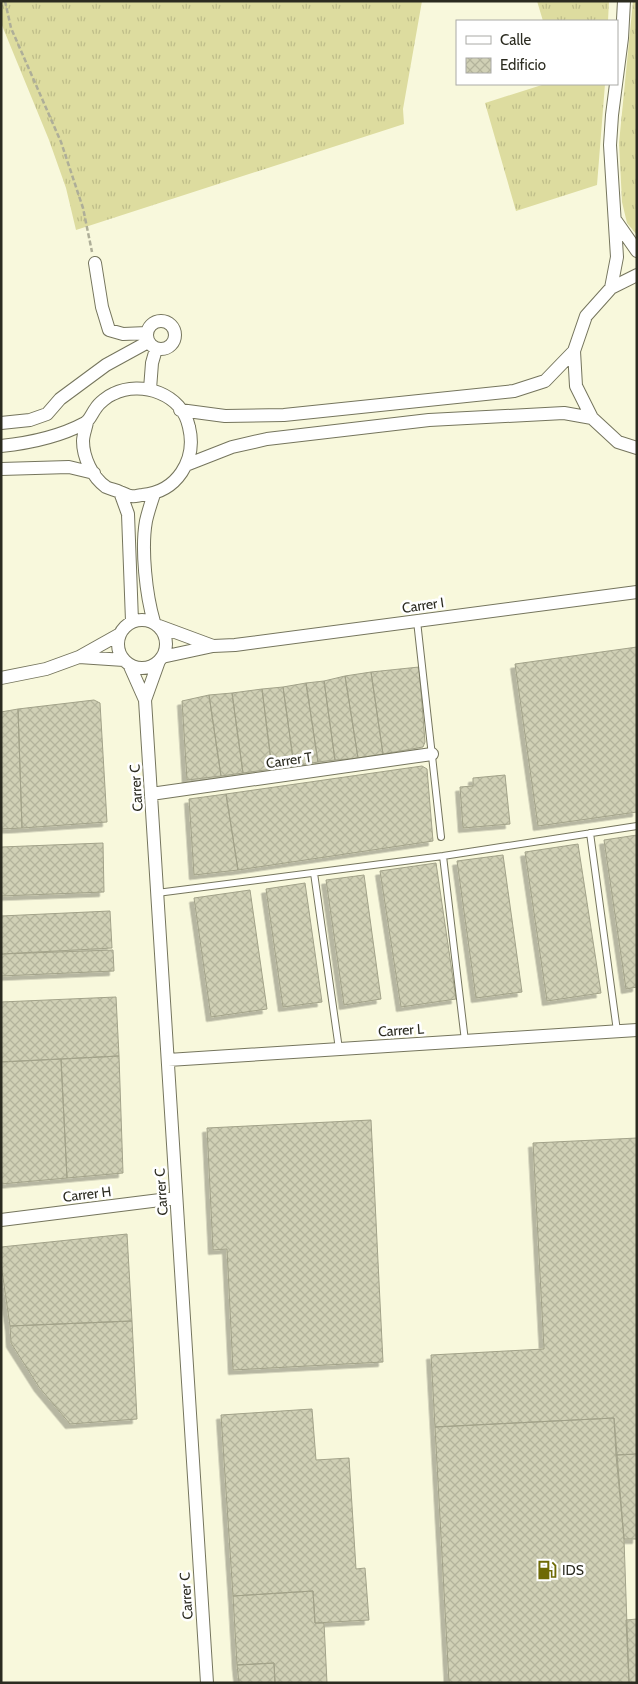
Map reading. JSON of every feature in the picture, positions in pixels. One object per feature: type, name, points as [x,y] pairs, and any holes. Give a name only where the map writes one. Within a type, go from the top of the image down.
[{"type":"street","points":[[618,69],[624,1]]},
{"type":"street","points":[[610,288],[617,257],[610,145],[616,85]]},
{"type":"street","points":[[615,220],[637,252]]},
{"type":"street","points":[[95,263],[102,307],[109,330],[150,341]]},
{"type":"street","points":[[637,275],[610,288],[586,316],[574,351],[576,386],[592,418],[618,442],[637,448]]},
{"type":"street","points":[[150,341],[152,363],[150,389]]},
{"type":"street","points":[[1,423],[30,420],[47,414],[60,399],[94,374],[150,341]]},
{"type":"street","points":[[180,410],[225,416],[284,416],[435,398],[514,392],[545,381],[574,351]]},
{"type":"street","points":[[132,388],[150,389],[166,396],[180,410],[189,426],[192,445],[185,469],[172,485],[154,494],[131,496],[107,487],[98,479],[88,463],[83,441],[87,422],[96,407],[112,394],[132,388]]},
{"type":"street","points":[[186,465],[232,447],[267,440],[429,420],[564,413],[592,418]]},
{"type":"street","points":[[1,446],[51,437],[87,422]]},
{"type":"street","points":[[1,469],[68,467],[94,472]]},
{"type":"street","points":[[120,492],[128,514],[132,621]]},
{"type":"street","points":[[78,657],[126,662],[138,668],[147,668],[161,659],[166,647],[166,638],[156,624],[147,588],[144,542],[146,520],[154,494]]},
{"type":"street","name":"Carrer I","points":[[161,659],[213,646],[235,645],[637,592]]},
{"type":"street","points":[[126,662],[120,654],[118,642],[120,634],[127,624],[140,619],[156,624]]},
{"type":"street","name":"Carrer I","points":[[156,624],[213,646]]},
{"type":"street","points":[[1,678],[46,669],[78,657],[120,634]]},
{"type":"street","name":"Carrer C","points":[[145,700],[161,659]]},
{"type":"street","name":"Carrer C","points":[[126,662],[145,700],[207,1683]]},
{"type":"street","name":"Carrer T","points":[[151,794],[432,754]]},
{"type":"street","name":"Carrer L","points":[[168,1060],[637,1030]]},
{"type":"street","name":"Carrer H","points":[[1,1220],[176,1198]]},
{"type":"lane","points":[[417,621],[441,837]]},
{"type":"lane","points":[[157,893],[443,856],[637,826]]},
{"type":"lane","points":[[590,833],[617,1031]]},
{"type":"lane","points":[[443,856],[465,1041]]},
{"type":"lane","points":[[314,873],[339,1050]]},
{"type":"path","points":[[5,1],[11,28],[61,142],[83,208],[95,263]]},
{"type":"green space","points":[[1,1],[422,1],[403,109],[404,124],[76,230],[66,188],[49,140],[1,23]]},
{"type":"green space","points":[[537,1],[609,1],[608,20],[543,20]]},
{"type":"green space","points":[[633,1],[637,1],[637,235],[627,223],[622,202],[619,143]]},
{"type":"green space","points":[[542,85],[605,85],[597,185],[516,211],[485,103]]},
{"type":"building","points":[[637,647],[637,812],[538,826],[515,664]]},
{"type":"building","points":[[419,667],[425,742],[423,747],[383,754],[371,672]]},
{"type":"building","points":[[371,672],[383,754],[358,758],[345,676]]},
{"type":"building","points":[[345,676],[358,758],[335,760],[324,681]]},
{"type":"building","points":[[324,681],[335,760],[318,762],[306,683]]},
{"type":"building","points":[[306,683],[318,762],[294,766],[283,687]]},
{"type":"building","points":[[283,687],[294,766],[272,769],[262,689]]},
{"type":"building","points":[[262,689],[272,769],[243,773],[232,693]]},
{"type":"building","points":[[232,693],[243,773],[221,776],[209,695]]},
{"type":"building","points":[[209,695],[221,776],[187,780],[182,701]]},
{"type":"building","points":[[94,700],[100,703],[107,822],[22,828],[18,709]]},
{"type":"building","points":[[18,709],[22,828],[1,829],[1,712]]},
{"type":"building","points":[[422,766],[427,769],[433,841],[238,870],[226,794]]},
{"type":"building","points":[[505,775],[510,824],[463,828],[460,787],[473,786],[473,778]]},
{"type":"building","points":[[226,794],[238,870],[194,875],[189,799]]},
{"type":"building","points":[[637,835],[637,987],[626,989],[604,840]]},
{"type":"building","points":[[103,843],[104,892],[1,896],[1,847]]},
{"type":"building","points":[[578,844],[601,993],[547,1001],[525,852]]},
{"type":"building","points":[[503,855],[522,992],[476,998],[457,861]]},
{"type":"building","points":[[436,863],[456,999],[401,1007],[380,871]]},
{"type":"building","points":[[364,875],[381,999],[344,1005],[326,880]]},
{"type":"building","points":[[305,883],[322,1002],[283,1007],[266,889]]},
{"type":"building","points":[[250,890],[267,1009],[211,1017],[194,898]]},
{"type":"building","points":[[110,911],[112,948],[1,954],[1,916]]},
{"type":"building","points":[[113,950],[114,971],[1,976],[1,954]]},
{"type":"building","points":[[116,997],[119,1056],[1,1062],[1,1002]]},
{"type":"building","points":[[119,1056],[123,1173],[67,1178],[61,1059]]},
{"type":"building","points":[[61,1059],[67,1178],[1,1184],[1,1062]]},
{"type":"building","points":[[371,1120],[383,1362],[233,1370],[227,1249],[213,1250],[207,1128]]},
{"type":"building","points":[[637,1138],[637,1454],[616,1455],[614,1418],[435,1427],[431,1355],[544,1349],[533,1143]]},
{"type":"building","points":[[127,1234],[132,1321],[10,1326],[1,1264],[1,1247]]},
{"type":"building","points":[[132,1321],[137,1419],[70,1424],[39,1387],[11,1343],[10,1326]]},
{"type":"building","points":[[312,1409],[316,1460],[349,1458],[356,1569],[365,1568],[369,1620],[315,1623],[313,1591],[233,1596],[221,1415]]},
{"type":"building","points":[[614,1418],[624,1539],[629,1683],[449,1683],[435,1427]]},
{"type":"building","points":[[637,1454],[637,1539],[624,1539],[616,1455]]},
{"type":"building","points":[[313,1591],[315,1623],[324,1623],[327,1683],[275,1683],[274,1663],[237,1665],[233,1596]]},
{"type":"building","points":[[637,1619],[637,1683],[629,1683],[626,1620]]},
{"type":"building","points":[[274,1663],[275,1683],[239,1683],[237,1665]]},
{"type":"place","name":"IDS","points":[[547,1570]]}]
